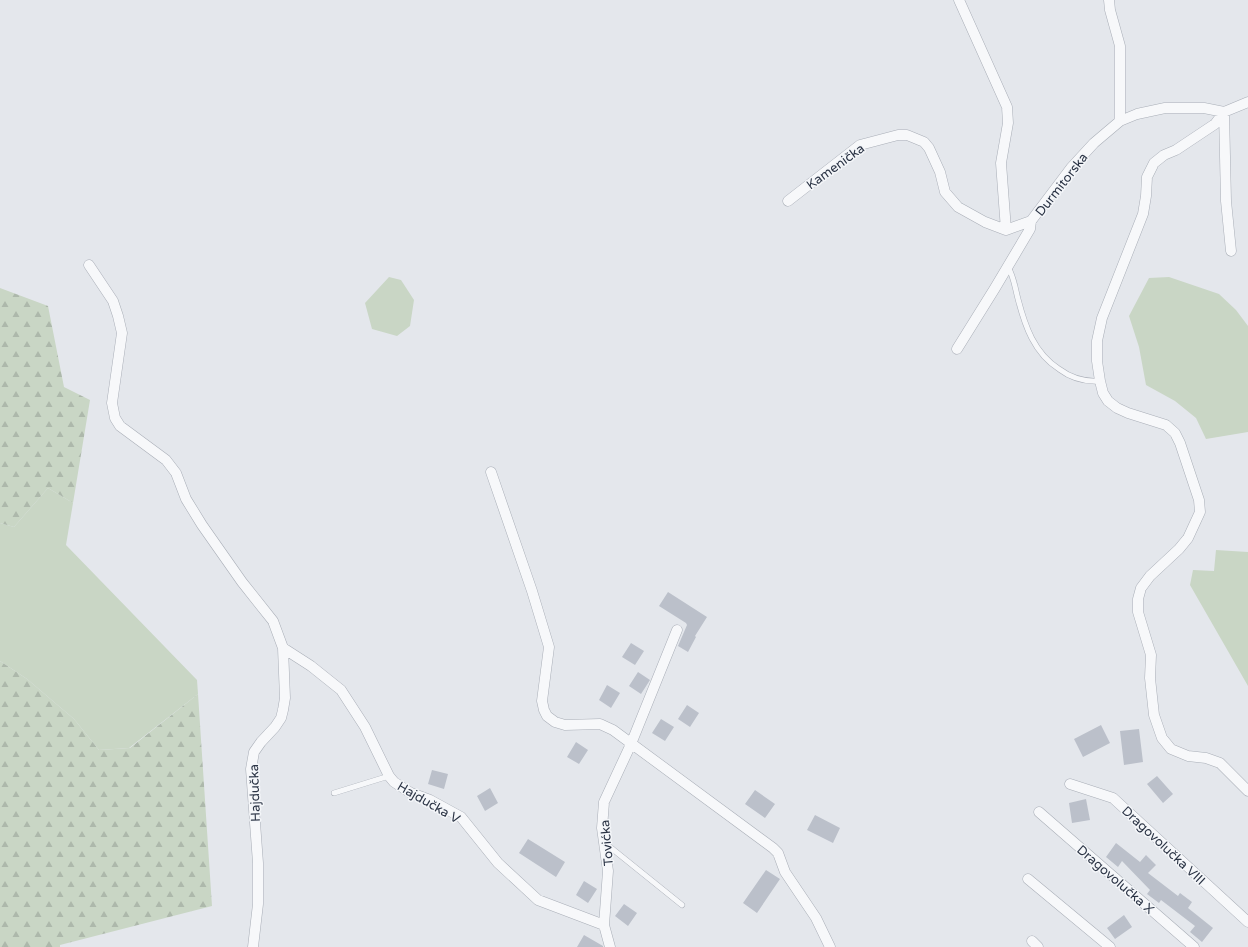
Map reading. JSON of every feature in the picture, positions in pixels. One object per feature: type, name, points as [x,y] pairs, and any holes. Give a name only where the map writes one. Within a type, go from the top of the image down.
[{"type":"street","points":[[959,0],[1007,107],[1008,123],[1001,163],[1006,230]]},
{"type":"street","points":[[1109,0],[1112,19],[1120,46],[1120,121]]},
{"type":"street","points":[[1248,102],[1224,112],[1215,124],[1176,150],[1164,155],[1154,163],[1148,177],[1143,214],[1122,263],[1102,318],[1097,341],[1097,361],[1100,381],[1103,393],[1108,401],[1117,408],[1166,426],[1175,433],[1180,442],[1199,500],[1200,512],[1188,538],[1179,549],[1150,576],[1141,588],[1138,598],[1138,612],[1151,655],[1150,678],[1154,715],[1162,738],[1171,749],[1188,756],[1206,758],[1220,763],[1248,791]]},
{"type":"street","name":"Durmitorska","points":[[1006,230],[1031,221],[1071,168],[1094,143],[1120,121],[1137,114],[1165,108],[1204,108],[1224,112]]},
{"type":"street","points":[[1224,112],[1226,201],[1231,251]]},
{"type":"street","name":"Kamenička","points":[[788,201],[860,145],[898,135],[907,135],[924,142],[929,148],[940,172],[945,192],[958,207],[985,222],[1006,230]]},
{"type":"street","points":[[957,349],[1030,229],[1031,221]]},
{"type":"street","name":"Hajdučka","points":[[89,265],[113,301],[122,333],[112,403],[115,418],[120,426],[166,460],[176,473],[186,499],[202,525],[242,582],[273,621],[283,648],[284,710],[275,727],[254,752],[251,769],[258,863],[258,904],[253,947]]},
{"type":"street","points":[[490,472],[550,647],[542,701],[547,716],[555,722],[565,725],[600,724],[613,730],[773,848],[778,853],[785,872],[816,918],[830,947]]},
{"type":"street","name":"Tovićka","points":[[610,947],[604,925],[608,871],[602,828],[604,802],[631,744],[677,630]]},
{"type":"street","name":"Hajdučka V","points":[[283,648],[311,666],[341,690],[365,727],[389,776],[394,782],[460,817],[498,863],[538,900],[604,925]]},
{"type":"street","name":"Dragovolučka VIII","points":[[1070,784],[1113,798],[1248,922]]},
{"type":"street","name":"Dragovolučka X","points":[[1039,812],[1194,947]]},
{"type":"street","points":[[1028,879],[1110,947]]},
{"type":"lane","points":[[1008,267],[1012,274],[1030,335],[1039,352],[1053,366],[1070,376],[1088,381],[1100,381]]},
{"type":"lane","points":[[334,793],[389,776]]},
{"type":"lane","points":[[604,843],[682,905]]},
{"type":"green space","points":[[389,277],[401,280],[414,300],[410,326],[397,336],[372,329],[365,303]]},
{"type":"green space","points":[[1169,277],[1219,294],[1236,310],[1248,326],[1248,432],[1206,439],[1196,418],[1175,401],[1146,385],[1139,347],[1129,316],[1149,278]]},
{"type":"green space","points":[[0,288],[48,306],[64,387],[90,400],[73,503],[48,488],[14,527],[0,523]]},
{"type":"green space","points":[[48,488],[73,503],[66,545],[197,680],[198,694],[129,748],[99,750],[74,719],[27,679],[0,661],[0,523],[14,527]]},
{"type":"green space","points":[[1216,550],[1248,552],[1248,686],[1190,585],[1193,570],[1214,571]]},
{"type":"green space","points":[[0,661],[27,679],[74,719],[99,750],[130,748],[198,694],[212,906],[60,945],[60,947],[0,947]]},
{"type":"building","points":[[668,592],[707,617],[695,636],[696,637],[688,652],[678,646],[687,625],[686,623],[659,606]]},
{"type":"building","points":[[631,643],[644,651],[635,665],[622,657]]},
{"type":"building","points":[[638,672],[650,680],[641,694],[629,686]]},
{"type":"building","points":[[607,685],[620,693],[611,708],[599,700]]},
{"type":"building","points":[[687,705],[699,713],[690,727],[678,719]]},
{"type":"building","points":[[661,719],[674,727],[665,741],[652,733]]},
{"type":"building","points":[[1101,725],[1110,743],[1083,757],[1074,739]]},
{"type":"building","points":[[1139,729],[1143,762],[1124,765],[1120,731]]},
{"type":"building","points":[[576,742],[588,750],[579,764],[567,757]]},
{"type":"building","points":[[432,770],[448,774],[444,789],[428,784]]},
{"type":"building","points":[[1157,776],[1173,794],[1163,803],[1147,784]]},
{"type":"building","points":[[490,788],[498,803],[485,811],[477,796]]},
{"type":"building","points":[[755,790],[775,804],[765,818],[745,804]]},
{"type":"building","points":[[1086,799],[1090,820],[1072,823],[1069,803]]},
{"type":"building","points":[[815,815],[840,828],[833,843],[807,830]]},
{"type":"building","points":[[528,839],[565,862],[556,877],[519,853]]},
{"type":"building","points":[[1116,843],[1140,862],[1146,855],[1156,865],[1148,873],[1178,896],[1180,893],[1192,902],[1188,908],[1213,928],[1202,942],[1190,932],[1195,926],[1161,900],[1159,903],[1147,894],[1150,890],[1122,861],[1118,867],[1106,857]]},
{"type":"building","points":[[766,870],[780,879],[757,913],[743,903]]},
{"type":"building","points":[[584,881],[597,889],[588,903],[576,895]]},
{"type":"building","points":[[624,904],[637,913],[628,926],[615,916]]},
{"type":"building","points":[[1124,915],[1132,927],[1115,939],[1107,928]]},
{"type":"building","points":[[584,935],[603,946],[603,947],[577,947]]}]
